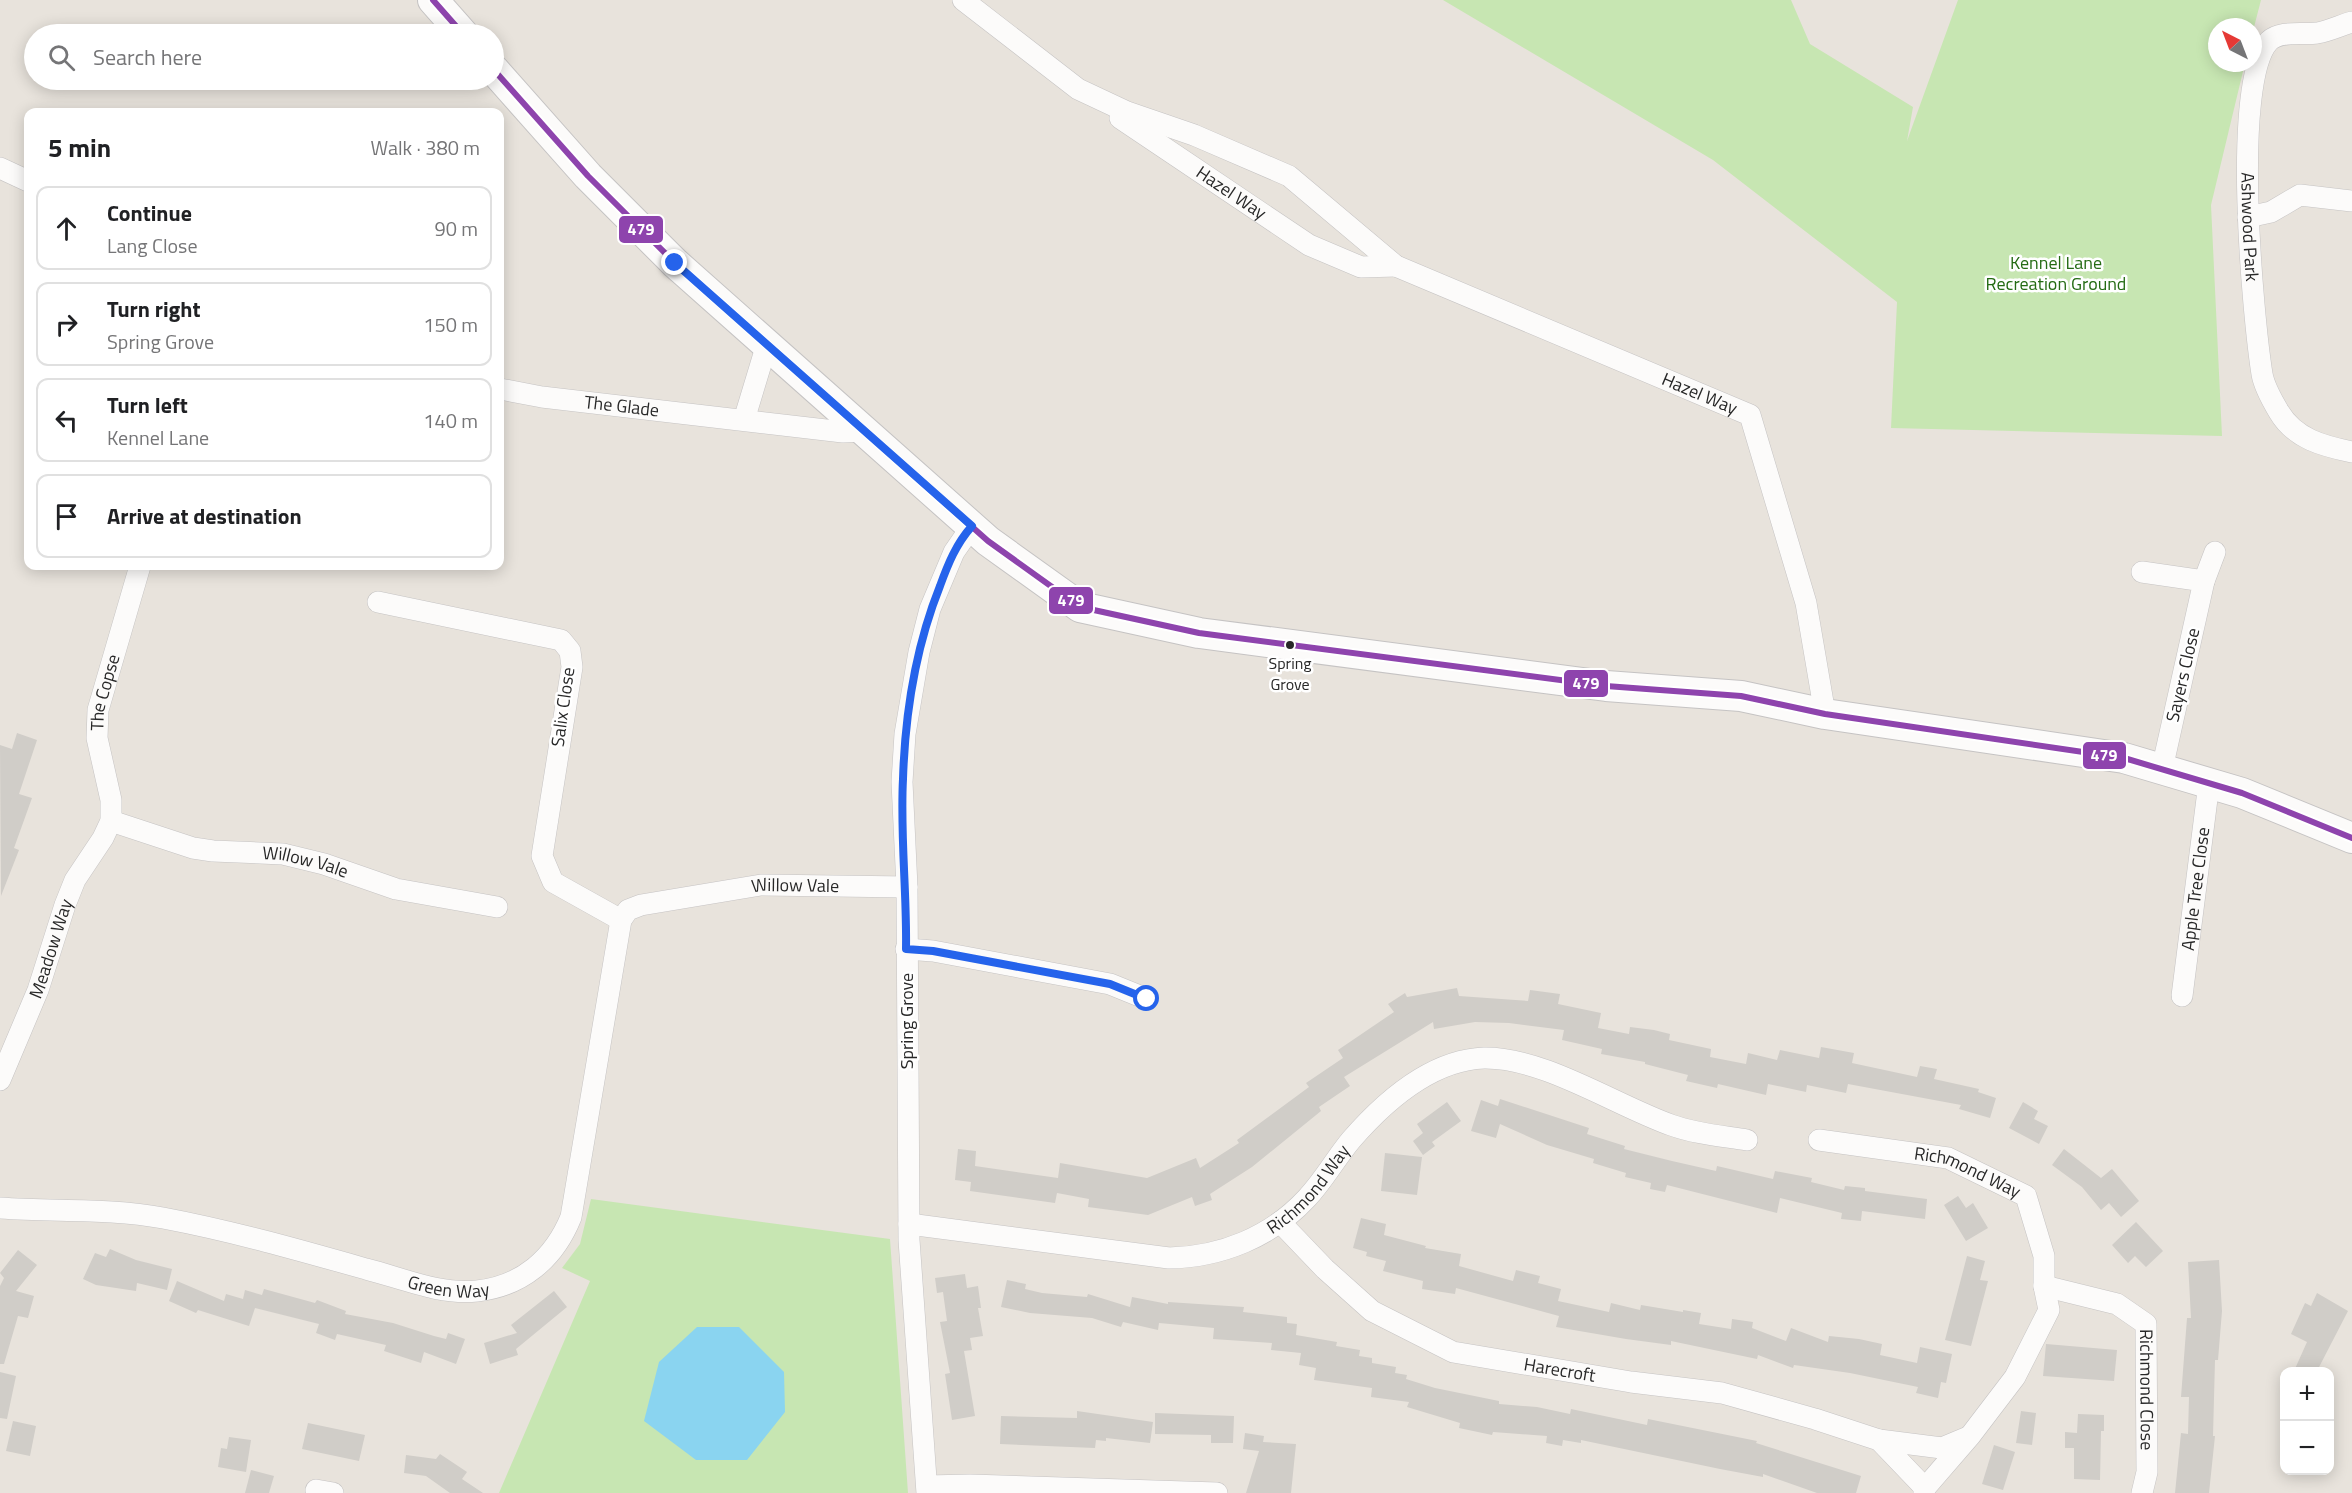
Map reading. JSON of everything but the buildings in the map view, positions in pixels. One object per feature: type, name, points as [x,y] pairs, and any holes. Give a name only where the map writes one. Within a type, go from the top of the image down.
[{"type":"street","points":[[434,0],[454,24]]},
{"type":"street","name":"Hazel Way","points":[[963,0],[1078,88],[1309,244],[1361,267],[1396,266]]},
{"type":"street","name":"Ashwood Park","points":[[2352,22],[2319,33],[2276,35],[2267,43],[2257,71],[2247,146],[2248,217],[2262,377],[2280,413],[2299,435],[2326,447],[2352,452]]},
{"type":"street","points":[[504,81],[626,217],[988,541],[1080,607],[1199,633],[1606,686],[1741,696],[1825,714],[2124,758],[2242,793],[2352,838]]},
{"type":"street","name":"Hazel Way","points":[[1078,88],[1127,112],[1194,135],[1289,176],[1396,266],[1750,415],[1806,603],[1825,714]]},
{"type":"street","points":[[0,168],[24,179]]},
{"type":"street","points":[[2248,217],[2271,212],[2300,195],[2352,201]]},
{"type":"street","points":[[744,420],[767,344]]},
{"type":"street","name":"The Glade","points":[[504,390],[542,397],[843,432],[866,431]]},
{"type":"street","name":"Spring Grove","points":[[927,1490],[909,1224],[907,886],[902,782],[905,734],[930,609],[954,552],[972,526]]},
{"type":"street","name":"Sayers Close","points":[[2162,769],[2204,581],[2216,552]]},
{"type":"street","name":"The Copse","points":[[111,821],[111,800],[97,738],[98,710],[139,570]]},
{"type":"street","points":[[2142,572],[2204,581]]},
{"type":"street","name":"Salix Close","points":[[378,602],[561,640],[570,651],[572,667],[542,856],[553,882],[621,920]]},
{"type":"street","name":"Apple Tree Close","points":[[2182,996],[2209,783]]},
{"type":"street","name":"Willow Vale","points":[[111,821],[193,848],[284,854],[324,864],[396,889],[497,907]]},
{"type":"street","name":"Meadow Way","points":[[0,1080],[38,990],[75,880],[103,838],[111,821]]},
{"type":"street","name":"Willow Vale","points":[[621,920],[628,910],[641,905],[761,885],[907,886]]},
{"type":"street","name":"Green Way","points":[[0,1208],[137,1214],[164,1218],[280,1245],[439,1290],[476,1291],[513,1283],[550,1255],[563,1237],[571,1217],[621,920]]},
{"type":"street","points":[[906,949],[933,951],[1110,984],[1147,999]]},
{"type":"street","name":"Richmond Way","points":[[909,1224],[1169,1258],[1198,1258],[1225,1251],[1280,1222],[1306,1199],[1350,1141],[1374,1115],[1403,1091],[1429,1074],[1457,1062],[1484,1058],[1533,1066],[1672,1125],[1747,1140]]},
{"type":"street","name":"Richmond Way","points":[[1819,1140],[1948,1158],[2026,1196],[2044,1257],[2044,1286],[2049,1310],[2015,1377],[1924,1491]]},
{"type":"street","name":"Harecroft","points":[[1280,1222],[1325,1269],[1372,1311],[1453,1352],[1631,1382],[1722,1393],[1879,1440],[1942,1448],[1970,1436]]},
{"type":"street","name":"Richmond Close","points":[[2044,1286],[2117,1304],[2146,1324],[2147,1472],[2142,1493]]},
{"type":"street","name":"Harecroft","points":[[1879,1440],[1924,1491]]},
{"type":"street","points":[[927,1490],[970,1485],[1217,1493]]},
{"type":"green space","name":"Kennel Lane Recreation Ground","points":[[1443,0],[1791,0],[1810,44],[1913,107],[1907,141],[1958,0],[2261,0],[2256,18],[2208,18],[2208,72],[2243,72],[2211,205],[2222,436],[1891,428],[1897,302],[1713,160]]},
{"type":"green space","points":[[591,1199],[890,1239],[908,1493],[499,1493],[590,1281],[562,1268],[580,1244]]},
{"type":"water","points":[[697,1327],[739,1327],[784,1372],[785,1412],[747,1460],[696,1460],[644,1421],[659,1362]]},
{"type":"transit line","name":"479","points":[[433,0],[454,24]]},
{"type":"transit line","name":"479","points":[[504,81],[588,176],[675,263],[988,541],[1080,607],[1199,633],[1606,686],[1741,696],[1825,714],[2124,758],[2242,793],[2352,838]]},
{"type":"place","name":"Spring Grove","points":[[1290,645]]},
{"type":"route","points":[[675,263],[972,526],[954,552],[930,609],[905,734],[902,782],[907,886],[906,949],[933,951],[1110,984],[1147,999]]}]
